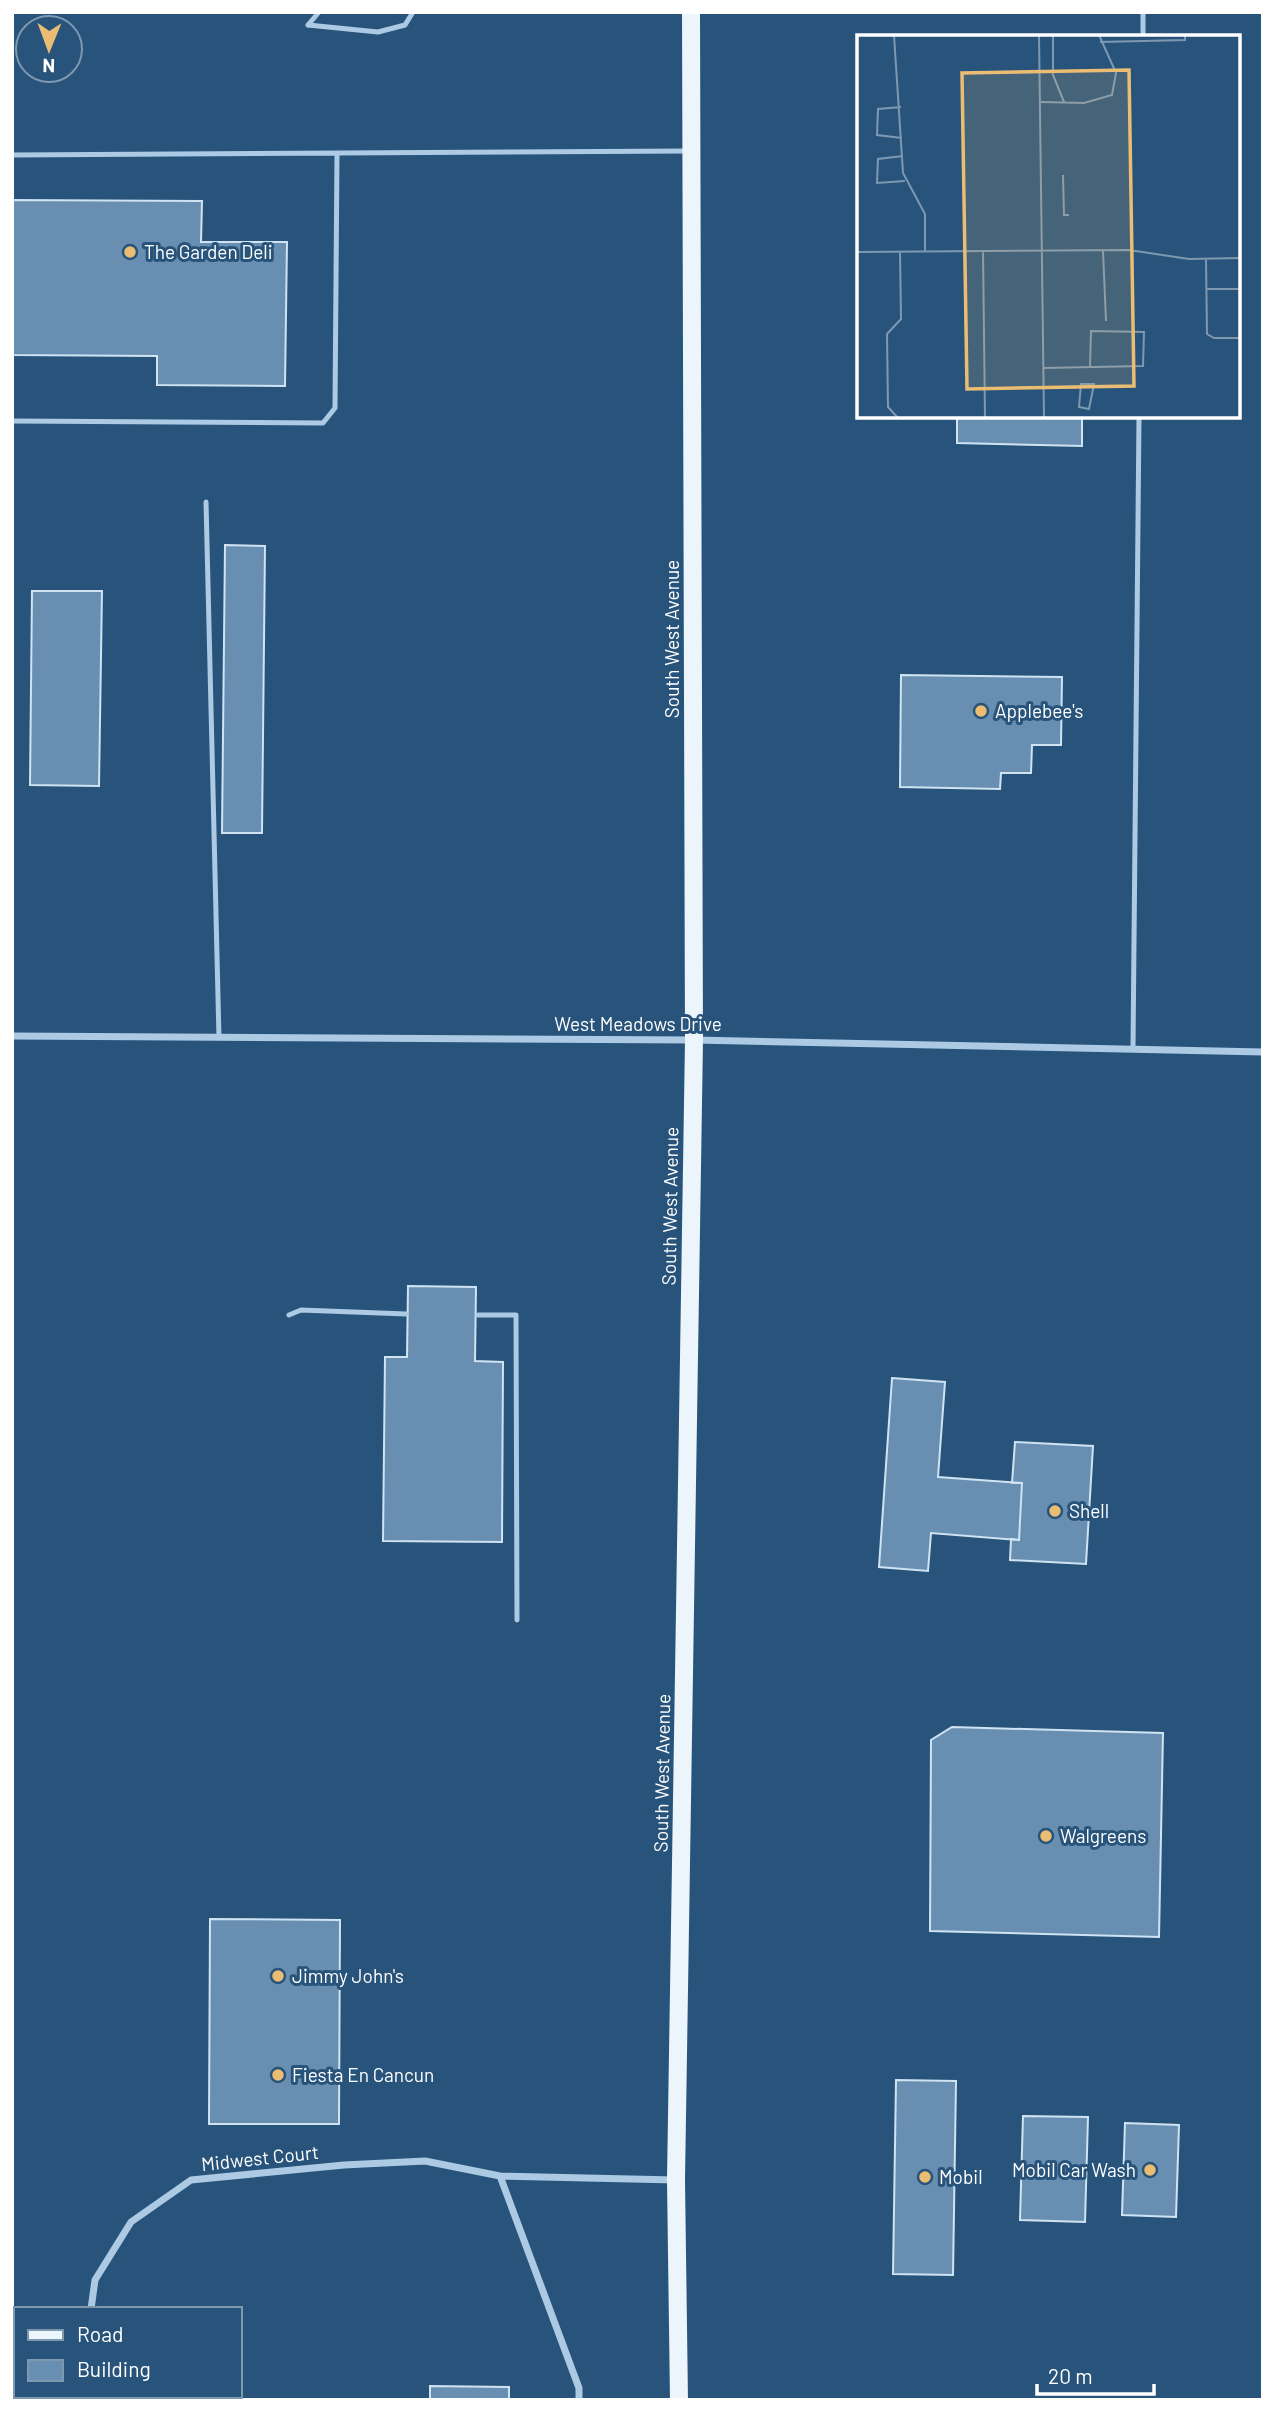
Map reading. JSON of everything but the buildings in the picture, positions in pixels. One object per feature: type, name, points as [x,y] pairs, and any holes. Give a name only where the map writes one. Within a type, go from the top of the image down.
[{"type":"main road","name":"South West Avenue","points":[[680,2400],[676,2180],[694,1040],[691,12]]},
{"type":"street","name":"West Meadows Drive","points":[[12,1036],[694,1040],[1263,1052]]},
{"type":"street","name":"Midwest Court","points":[[90,2307],[95,2280],[131,2222],[191,2180],[344,2165],[425,2161],[500,2176],[676,2180]]},
{"type":"street","points":[[500,2176],[579,2388],[579,2400]]},
{"type":"lane","points":[[319,12],[308,24],[378,32],[405,25],[413,12]]},
{"type":"lane","points":[[1143,12],[1143,35]]},
{"type":"lane","points":[[12,155],[692,151]]},
{"type":"lane","points":[[12,421],[323,423],[335,408],[337,154]]},
{"type":"lane","points":[[1133,1049],[1139,418]]},
{"type":"lane","points":[[206,502],[219,1038]]},
{"type":"lane","points":[[289,1315],[301,1310],[406,1314]]},
{"type":"lane","points":[[478,1315],[516,1315],[517,1620]]},
{"type":"place","name":"The Garden Deli","points":[[130,252]]},
{"type":"place","name":"Applebee's","points":[[981,711]]},
{"type":"place","name":"Shell","points":[[1055,1511]]},
{"type":"place","name":"Walgreens","points":[[1046,1836]]},
{"type":"place","name":"Jimmy John's","points":[[278,1976]]},
{"type":"place","name":"Fiesta En Cancun","points":[[278,2075]]},
{"type":"place","name":"Mobil Car Wash","points":[[1150,2170]]},
{"type":"place","name":"Mobil","points":[[925,2177]]}]
